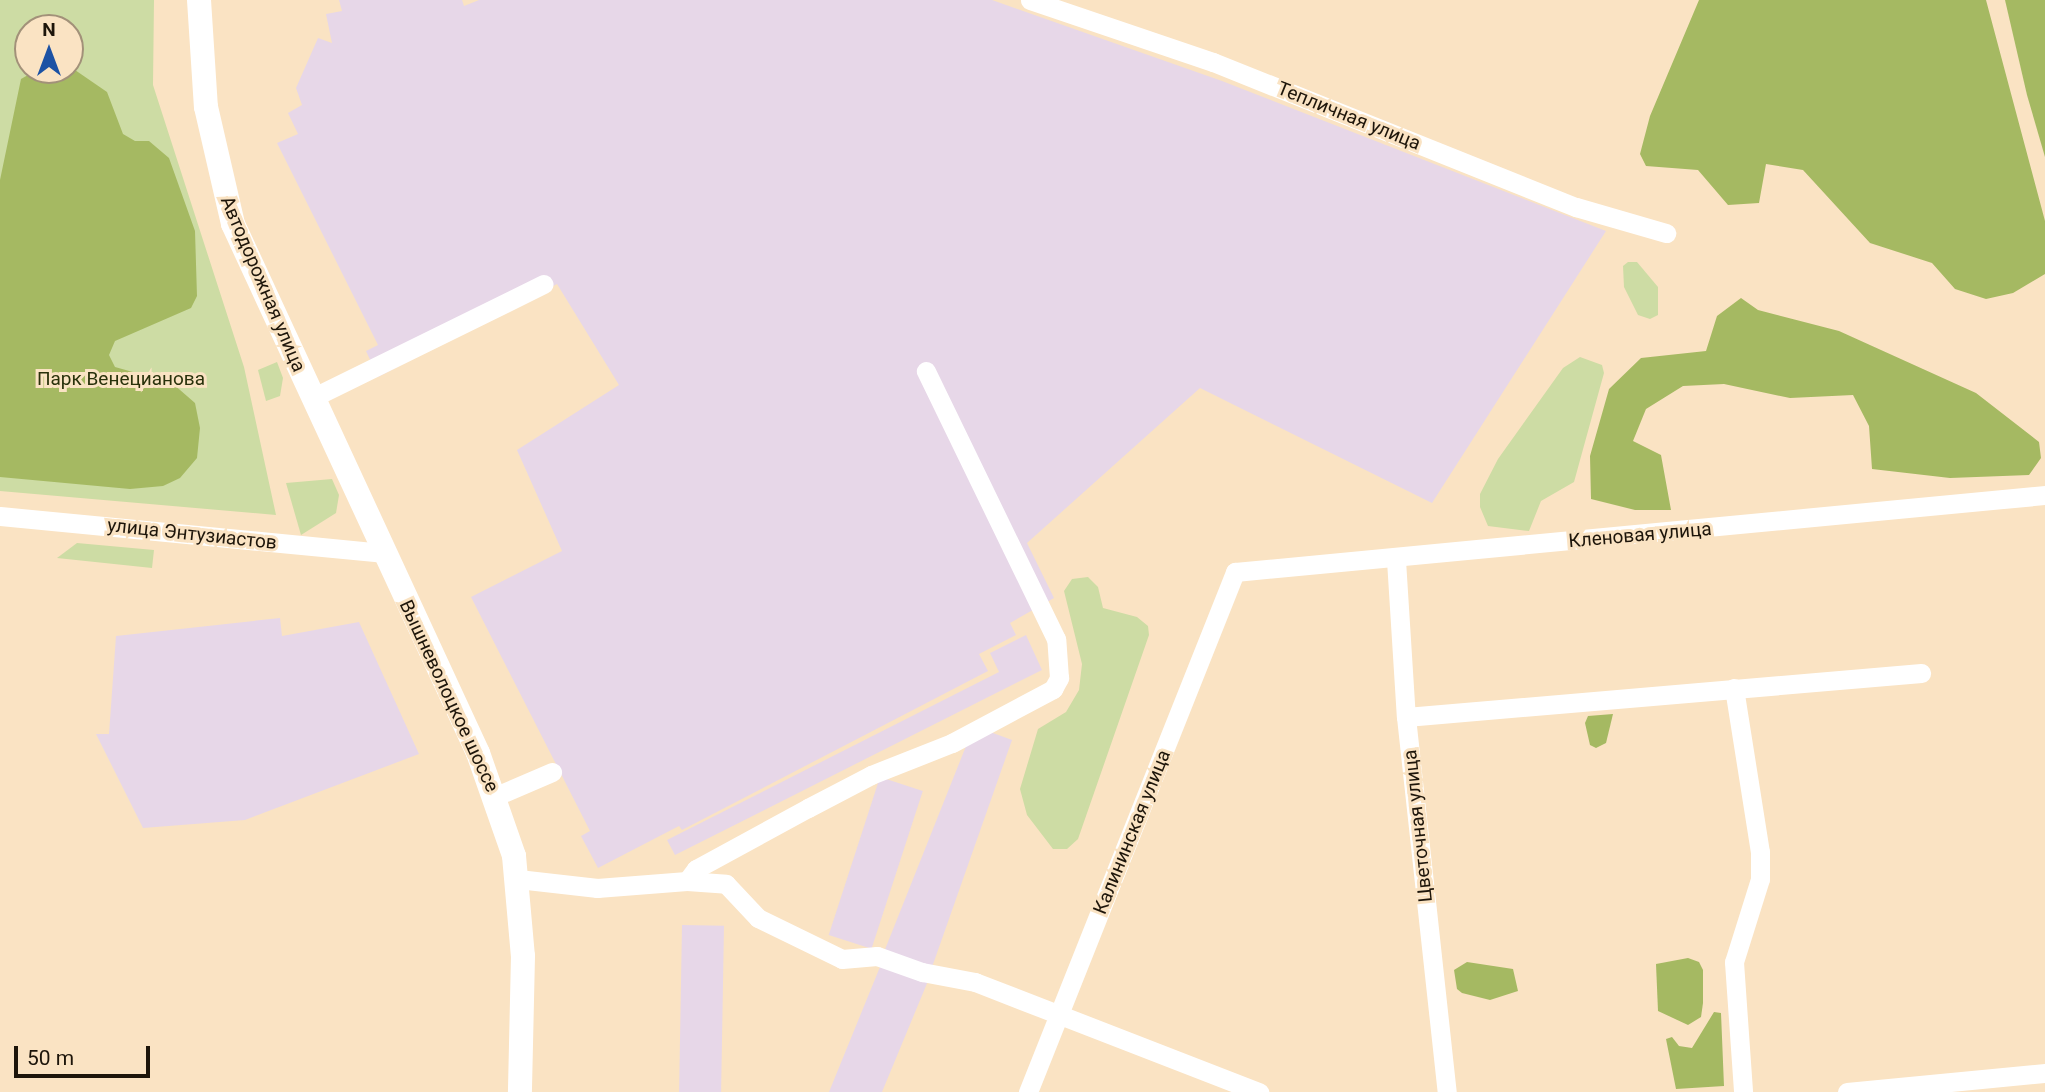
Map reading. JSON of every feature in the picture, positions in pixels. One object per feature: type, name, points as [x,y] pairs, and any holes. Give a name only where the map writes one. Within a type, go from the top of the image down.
[{"type":"main road","name":"Автодорожная улица","points":[[199,0],[206,107],[219,179],[233,224],[384,553]]},
{"type":"main road","name":"Вышневолоцкое шоссе","points":[[384,553],[496,796],[518,879],[523,956],[520,1092]]},
{"type":"street","name":"Тепличная улица","points":[[1030,0],[1213,62],[1576,207],[1666,233]]},
{"type":"street","points":[[312,398],[544,284]]},
{"type":"street","points":[[687,881],[696,869],[818,802],[871,775],[952,743],[1053,689],[1059,678],[1056,639],[926,371]]},
{"type":"street","name":"Кленовая улица","points":[[1235,572],[1396,560],[2045,494]]},
{"type":"street","name":"улица Энтузиастов","points":[[0,516],[384,553]]},
{"type":"street","name":"Цветочная улица","points":[[1396,560],[1406,717],[1447,1092]]},
{"type":"street","name":"Калининская улица","points":[[1028,1092],[1235,572]]},
{"type":"street","points":[[1406,717],[1921,673]]},
{"type":"street","points":[[1734,688],[1760,852],[1760,879],[1734,962],[1743,1092]]},
{"type":"street","points":[[496,796],[552,772]]},
{"type":"street","points":[[518,879],[597,888],[687,881],[726,884],[758,918],[842,959],[877,956],[922,972],[975,982],[1060,1012],[1259,1092]]},
{"type":"street","points":[[1847,1092],[2045,1073]]},
{"type":"shaded area","points":[[339,0],[462,0],[464,6],[479,0],[992,0],[1222,81],[1606,231],[1432,503],[1200,388],[1027,543],[1054,598],[1010,623],[1016,635],[979,654],[988,671],[682,830],[679,826],[598,868],[581,836],[590,831],[471,597],[562,551],[517,450],[619,385],[557,284],[378,377],[366,351],[378,345],[277,143],[298,134],[288,113],[302,105],[296,88],[318,38],[332,43],[326,14],[342,11]]},
{"type":"shaded area","points":[[280,618],[282,636],[359,622],[419,754],[245,820],[143,828],[96,734],[109,734],[116,636]]},
{"type":"shaded area","points":[[1026,635],[1042,670],[675,855],[667,840],[999,672],[990,653]]},
{"type":"shaded area","points":[[974,726],[1012,740],[931,970],[884,952]]},
{"type":"shaded area","points":[[880,777],[923,791],[872,949],[829,935]]},
{"type":"shaded area","points":[[682,925],[724,926],[721,1092],[679,1092]]},
{"type":"shaded area","points":[[882,962],[928,981],[882,1092],[829,1092]]},
{"type":"green space","name":"Парк Венецианова","points":[[0,0],[154,0],[153,85],[244,367],[276,515],[0,491]]},
{"type":"green space","points":[[1699,0],[1986,0],[2045,221],[2045,274],[2013,293],[1986,299],[1955,289],[1932,263],[1870,243],[1803,170],[1766,164],[1759,203],[1728,205],[1698,170],[1646,166],[1640,154],[1650,116]]},
{"type":"green space","points":[[2005,0],[2045,0],[2045,157],[2027,95]]},
{"type":"green space","name":"Парк Венецианова","points":[[84,76],[107,92],[123,134],[135,141],[149,141],[169,158],[195,231],[197,296],[191,308],[115,341],[109,355],[115,367],[172,383],[195,403],[200,428],[197,458],[180,478],[163,486],[130,489],[0,477],[0,180],[20,84],[84,84]]},
{"type":"green space","points":[[1628,262],[1637,262],[1658,287],[1658,315],[1650,319],[1638,315],[1624,287],[1623,266]]},
{"type":"green space","points":[[1741,298],[1758,310],[1839,331],[1976,393],[2039,442],[2041,458],[2029,475],[1950,478],[1872,469],[1869,426],[1853,395],[1790,398],[1724,384],[1683,386],[1646,409],[1633,441],[1661,455],[1671,510],[1635,510],[1591,499],[1590,456],[1609,389],[1641,358],[1706,351],[1717,316]]},
{"type":"green space","points":[[1580,357],[1602,365],[1604,373],[1574,482],[1541,501],[1529,531],[1488,526],[1480,507],[1480,494],[1498,459],[1563,368]]},
{"type":"green space","points":[[277,362],[283,378],[280,396],[266,401],[258,370]]},
{"type":"green space","points":[[332,479],[339,495],[336,513],[301,535],[286,483]]},
{"type":"green space","points":[[77,543],[154,550],[152,568],[57,558]]},
{"type":"green space","points":[[1088,577],[1098,587],[1103,608],[1137,617],[1148,626],[1149,635],[1078,839],[1067,849],[1053,849],[1027,815],[1020,789],[1038,729],[1066,712],[1079,690],[1082,664],[1064,591],[1072,579]]},
{"type":"green space","points":[[1613,714],[1606,743],[1596,748],[1590,745],[1585,723],[1588,716]]},
{"type":"green space","points":[[1688,958],[1699,962],[1703,970],[1703,1003],[1701,1017],[1688,1025],[1658,1011],[1656,964]]},
{"type":"green space","points":[[1467,962],[1513,969],[1518,991],[1490,1000],[1462,993],[1457,989],[1454,970]]},
{"type":"green space","points":[[1714,1012],[1721,1013],[1724,1086],[1676,1089],[1666,1039],[1672,1037],[1679,1046],[1692,1048]]}]
